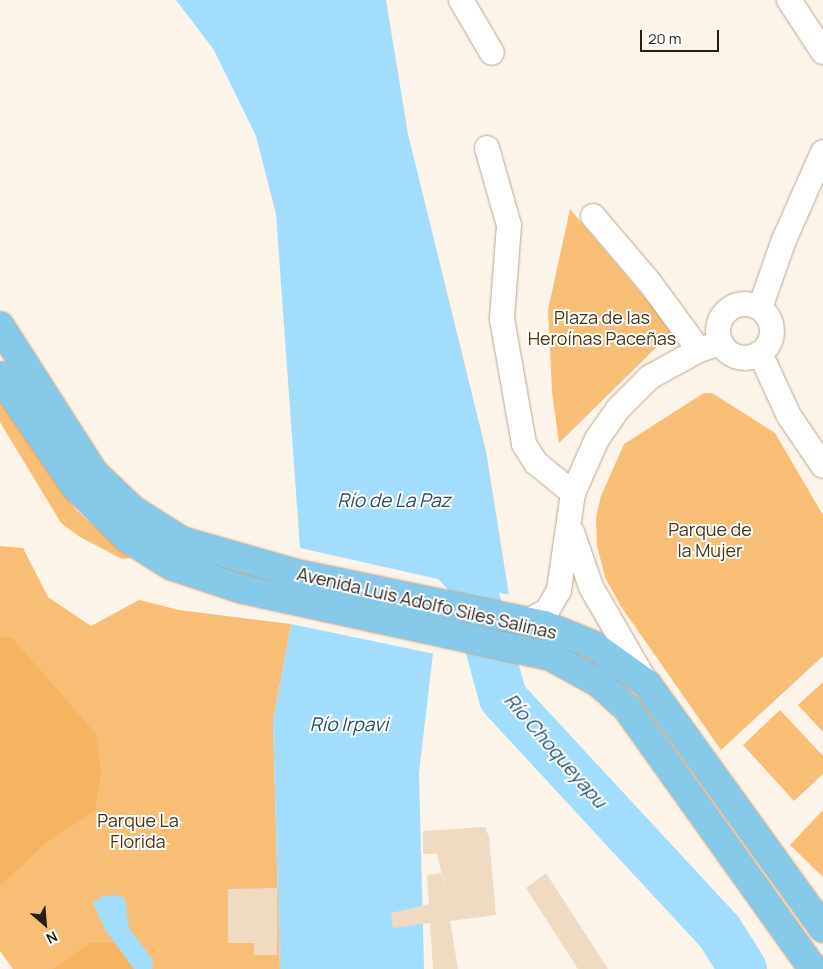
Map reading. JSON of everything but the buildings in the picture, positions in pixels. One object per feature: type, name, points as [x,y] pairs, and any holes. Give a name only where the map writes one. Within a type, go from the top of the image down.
[{"type":"main road","name":"Avenida Luis Adolfo Siles Salinas","points":[[0,326],[94,473],[133,510],[182,541],[296,587],[550,656],[599,683],[627,708],[813,969]]},
{"type":"main road","name":"Avenida Luis Adolfo Siles Salinas","points":[[0,376],[75,486],[127,538],[172,566],[198,577],[296,587],[536,623],[593,645],[647,684],[823,928]]},
{"type":"street","points":[[461,0],[492,53]]},
{"type":"street","points":[[789,0],[823,49]]},
{"type":"street","points":[[487,148],[509,225],[502,320],[524,444],[536,463],[573,493]]},
{"type":"street","points":[[760,308],[784,240],[818,179],[823,152]]},
{"type":"street","points":[[536,623],[547,612],[559,590],[573,493],[597,439],[617,410],[650,377],[710,347],[727,310],[743,304],[760,308],[771,322],[772,330],[767,347],[760,353],[743,358],[710,347],[650,283],[594,216]]},
{"type":"street","points":[[760,353],[789,416],[823,466]]},
{"type":"street","points":[[570,524],[591,587],[647,684]]},
{"type":"green space","name":"Plaza de las Heroínas Paceñas","points":[[570,209],[673,331],[559,443],[552,392],[548,310]]},
{"type":"green space","name":"Parque de la Mujer","points":[[704,393],[712,393],[775,433],[823,515],[823,656],[721,750],[620,605],[605,577],[597,546],[596,517],[601,496],[624,444]]},
{"type":"green space","points":[[0,398],[76,510],[130,558],[122,559],[80,537],[61,523],[0,422]]},
{"type":"green space","name":"Parque La Florida","points":[[0,546],[23,548],[48,597],[91,626],[139,600],[179,610],[291,624],[273,722],[280,969],[13,969],[0,951]]},
{"type":"green space","points":[[823,682],[823,732],[798,705]]},
{"type":"green space","points":[[780,710],[823,756],[823,774],[794,801],[743,745]]},
{"type":"green space","points":[[823,810],[823,877],[790,845]]},
{"type":"shaded area","points":[[0,636],[13,639],[96,734],[101,773],[95,811],[48,841],[0,886]]},
{"type":"shaded area","points":[[90,943],[116,943],[140,969],[53,969]]},
{"type":"water","name":"Río de La Paz","points":[[176,0],[386,0],[408,134],[486,451],[509,595],[453,583],[433,653],[419,773],[424,969],[280,969],[273,722],[291,624],[300,548],[276,214],[256,136],[214,50]]},
{"type":"water","points":[[115,895],[125,898],[129,928],[153,960],[152,969],[134,969],[104,928],[93,903],[103,896]]},
{"type":"pier","points":[[300,548],[511,595],[508,598],[455,586],[435,654],[291,624]]},
{"type":"waterway","name":"Río Choqueyapu","points":[[431,536],[470,578],[503,698],[719,931],[743,969]]},
{"type":"water label","name":"Río Irpavi","points":[[349,725]]}]
